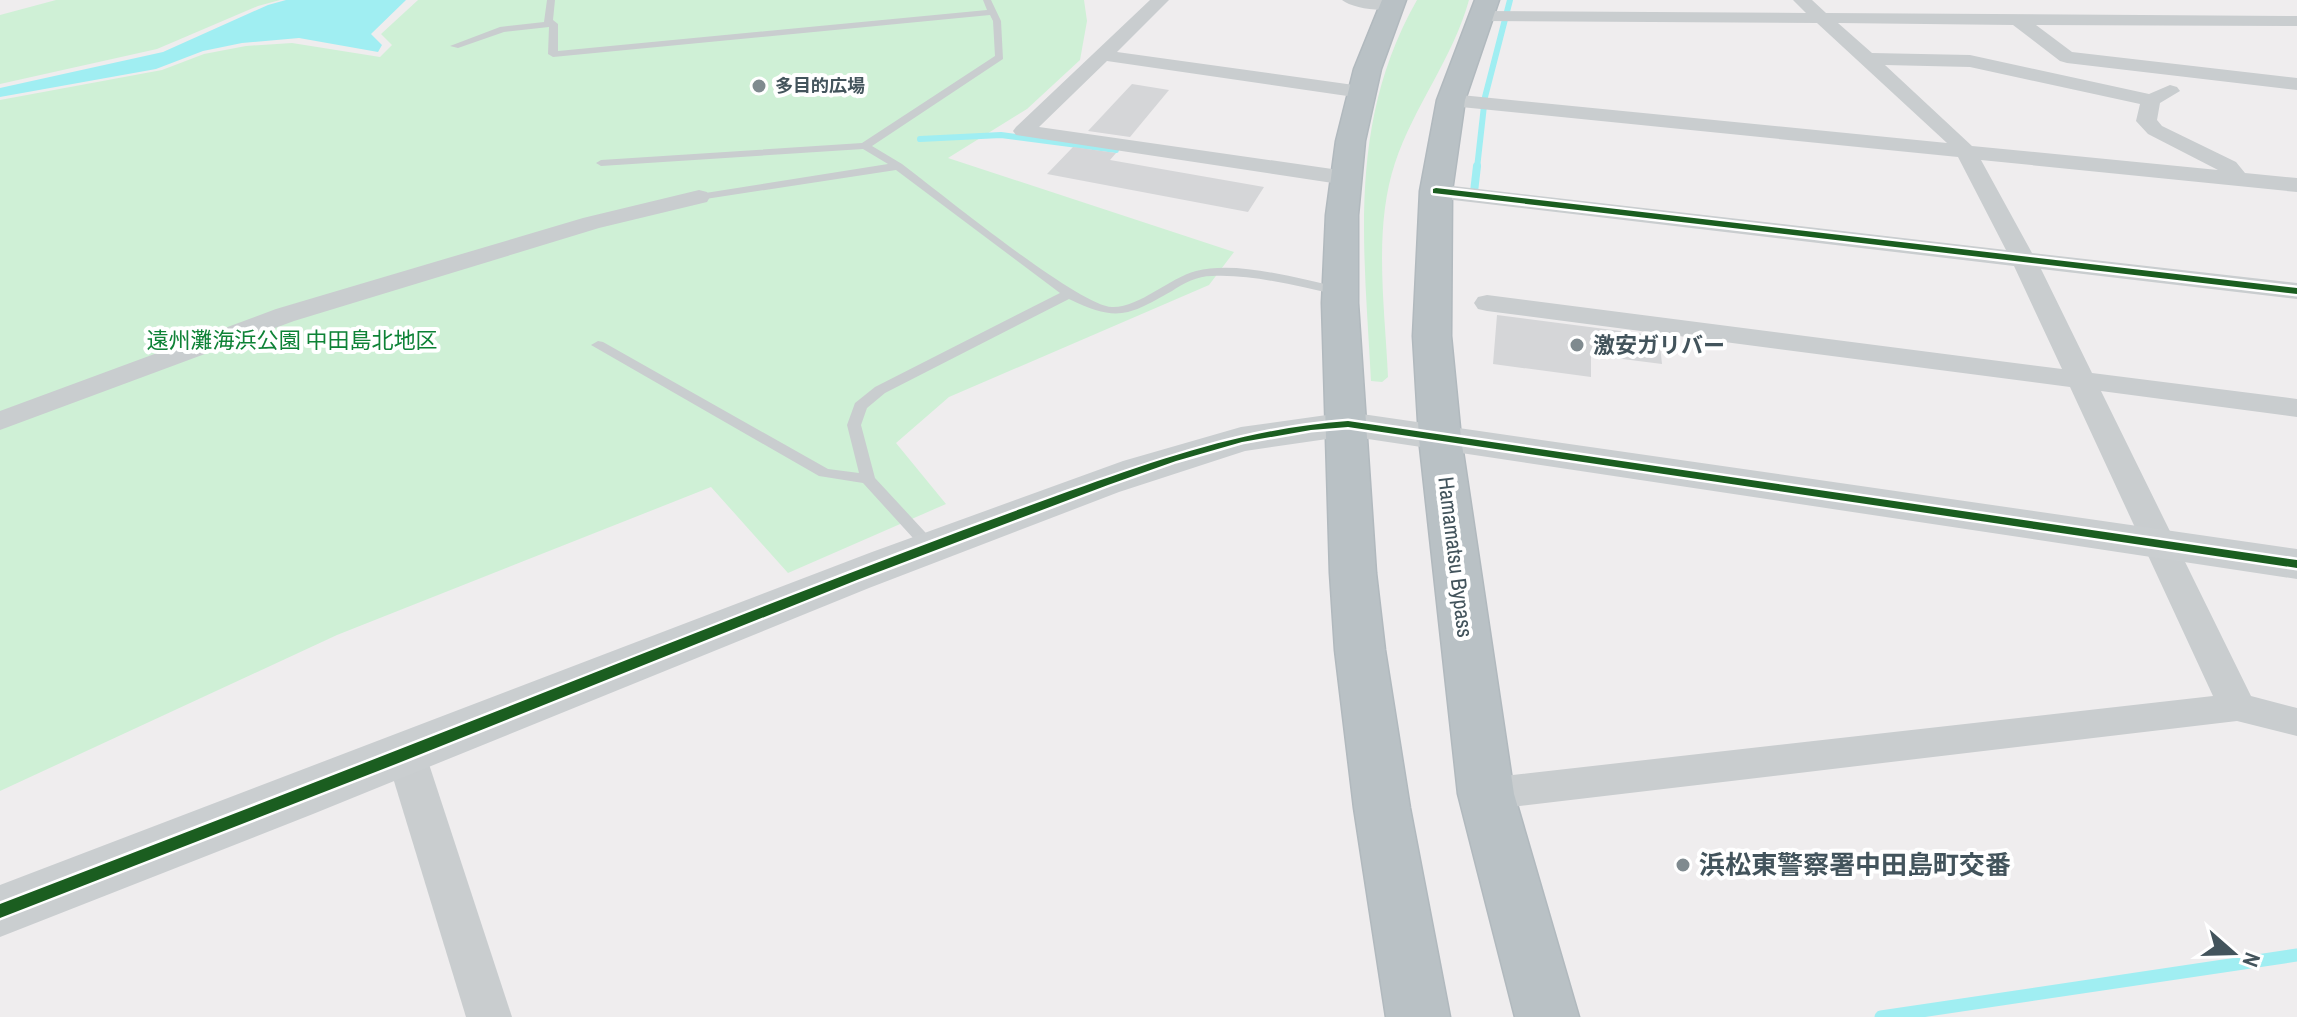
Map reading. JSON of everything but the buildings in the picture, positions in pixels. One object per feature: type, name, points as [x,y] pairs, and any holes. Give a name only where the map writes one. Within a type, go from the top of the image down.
[{"type":"highway","points":[[1385,6],[1351,130],[1340,291],[1355,600],[1373,744],[1418,1017]]},
{"type":"highway","name":"Hamamatsu Bypass","points":[[1495,12],[1461,101],[1436,191],[1432,336],[1440,438],[1486,794],[1546,1014]]},
{"type":"street","points":[[1160,0],[1023,131],[1346,178]]},
{"type":"street","points":[[1802,0],[1965,151],[2024,260],[2237,707]]},
{"type":"street","points":[[2236,0],[2275,21],[2295,44]]},
{"type":"street","points":[[1495,12],[2297,21]]},
{"type":"street","points":[[2017,19],[2067,57],[2297,84]]},
{"type":"street","points":[[1101,55],[1361,92]]},
{"type":"street","points":[[1867,59],[1970,61],[2056,82],[2151,100],[2177,89],[2172,69]]},
{"type":"street","points":[[2151,100],[2146,121],[2155,130],[2228,167],[2238,179]]},
{"type":"street","points":[[1461,101],[2297,185]]},
{"type":"street","points":[[1436,191],[2297,291]]},
{"type":"street","points":[[0,421],[285,315],[591,223],[699,197]]},
{"type":"street","points":[[2297,271],[2297,277]]},
{"type":"street","points":[[1487,303],[2297,408]]},
{"type":"street","points":[[0,911],[406,755],[929,545],[1137,470],[1242,437],[1309,426],[1348,424],[2297,564]]},
{"type":"street","points":[[1486,794],[2237,707],[2297,722]]},
{"type":"street","points":[[406,755],[489,1017]]},
{"type":"lane","points":[[551,0],[548,21],[554,24]]},
{"type":"lane","points":[[601,163],[865,146],[1000,57],[997,21],[987,0]]},
{"type":"lane","points":[[554,24],[553,54],[992,12]]},
{"type":"lane","points":[[455,46],[503,29],[554,24]]},
{"type":"lane","points":[[865,146],[898,166],[1069,294],[1100,308],[1117,311],[1191,276],[1209,272],[1340,291]]},
{"type":"lane","points":[[699,197],[898,166]]},
{"type":"lane","points":[[929,545],[868,479],[854,425],[860,406],[880,390],[1069,294]]},
{"type":"lane","points":[[598,345],[824,473],[868,479]]},
{"type":"green space","points":[[56,0],[280,0],[258,6],[157,49],[0,84],[0,15]]},
{"type":"green space","name":"遠州灘海浜公園 中田島北地区","points":[[418,0],[1084,0],[1087,21],[1080,60],[1027,109],[948,158],[1234,252],[1209,285],[949,397],[896,443],[946,504],[788,573],[711,487],[337,635],[0,791],[0,100],[162,70],[204,54],[246,46],[292,43],[380,57],[392,45],[381,34]]},
{"type":"green space","points":[[1417,0],[1469,0],[1453,42],[1403,142],[1388,188],[1382,269],[1388,377],[1382,382],[1371,381],[1364,234],[1370,139],[1379,93],[1395,46]]},
{"type":"water","points":[[286,0],[406,0],[371,34],[382,45],[378,52],[299,38],[242,43],[203,51],[156,69],[0,97],[0,88],[163,52],[268,5]]},
{"type":"waterway","points":[[1477,168],[1485,97],[1510,0]]},
{"type":"waterway","points":[[920,139],[1001,135],[1116,150]]},
{"type":"waterway","points":[[1474,192],[1477,166]]},
{"type":"waterway","points":[[1881,1017],[2297,955]]},
{"type":"cycle path","points":[[1436,191],[2297,291]]},
{"type":"cycle path","points":[[0,911],[960,535],[1172,459],[1276,432],[1348,424],[2297,564]]},
{"type":"place","name":"多目的広場","points":[[759,86]]},
{"type":"place","name":"激安ガリバー","points":[[1577,345]]},
{"type":"place","name":"浜松東警察署中田島町交番","points":[[1683,865]]}]
